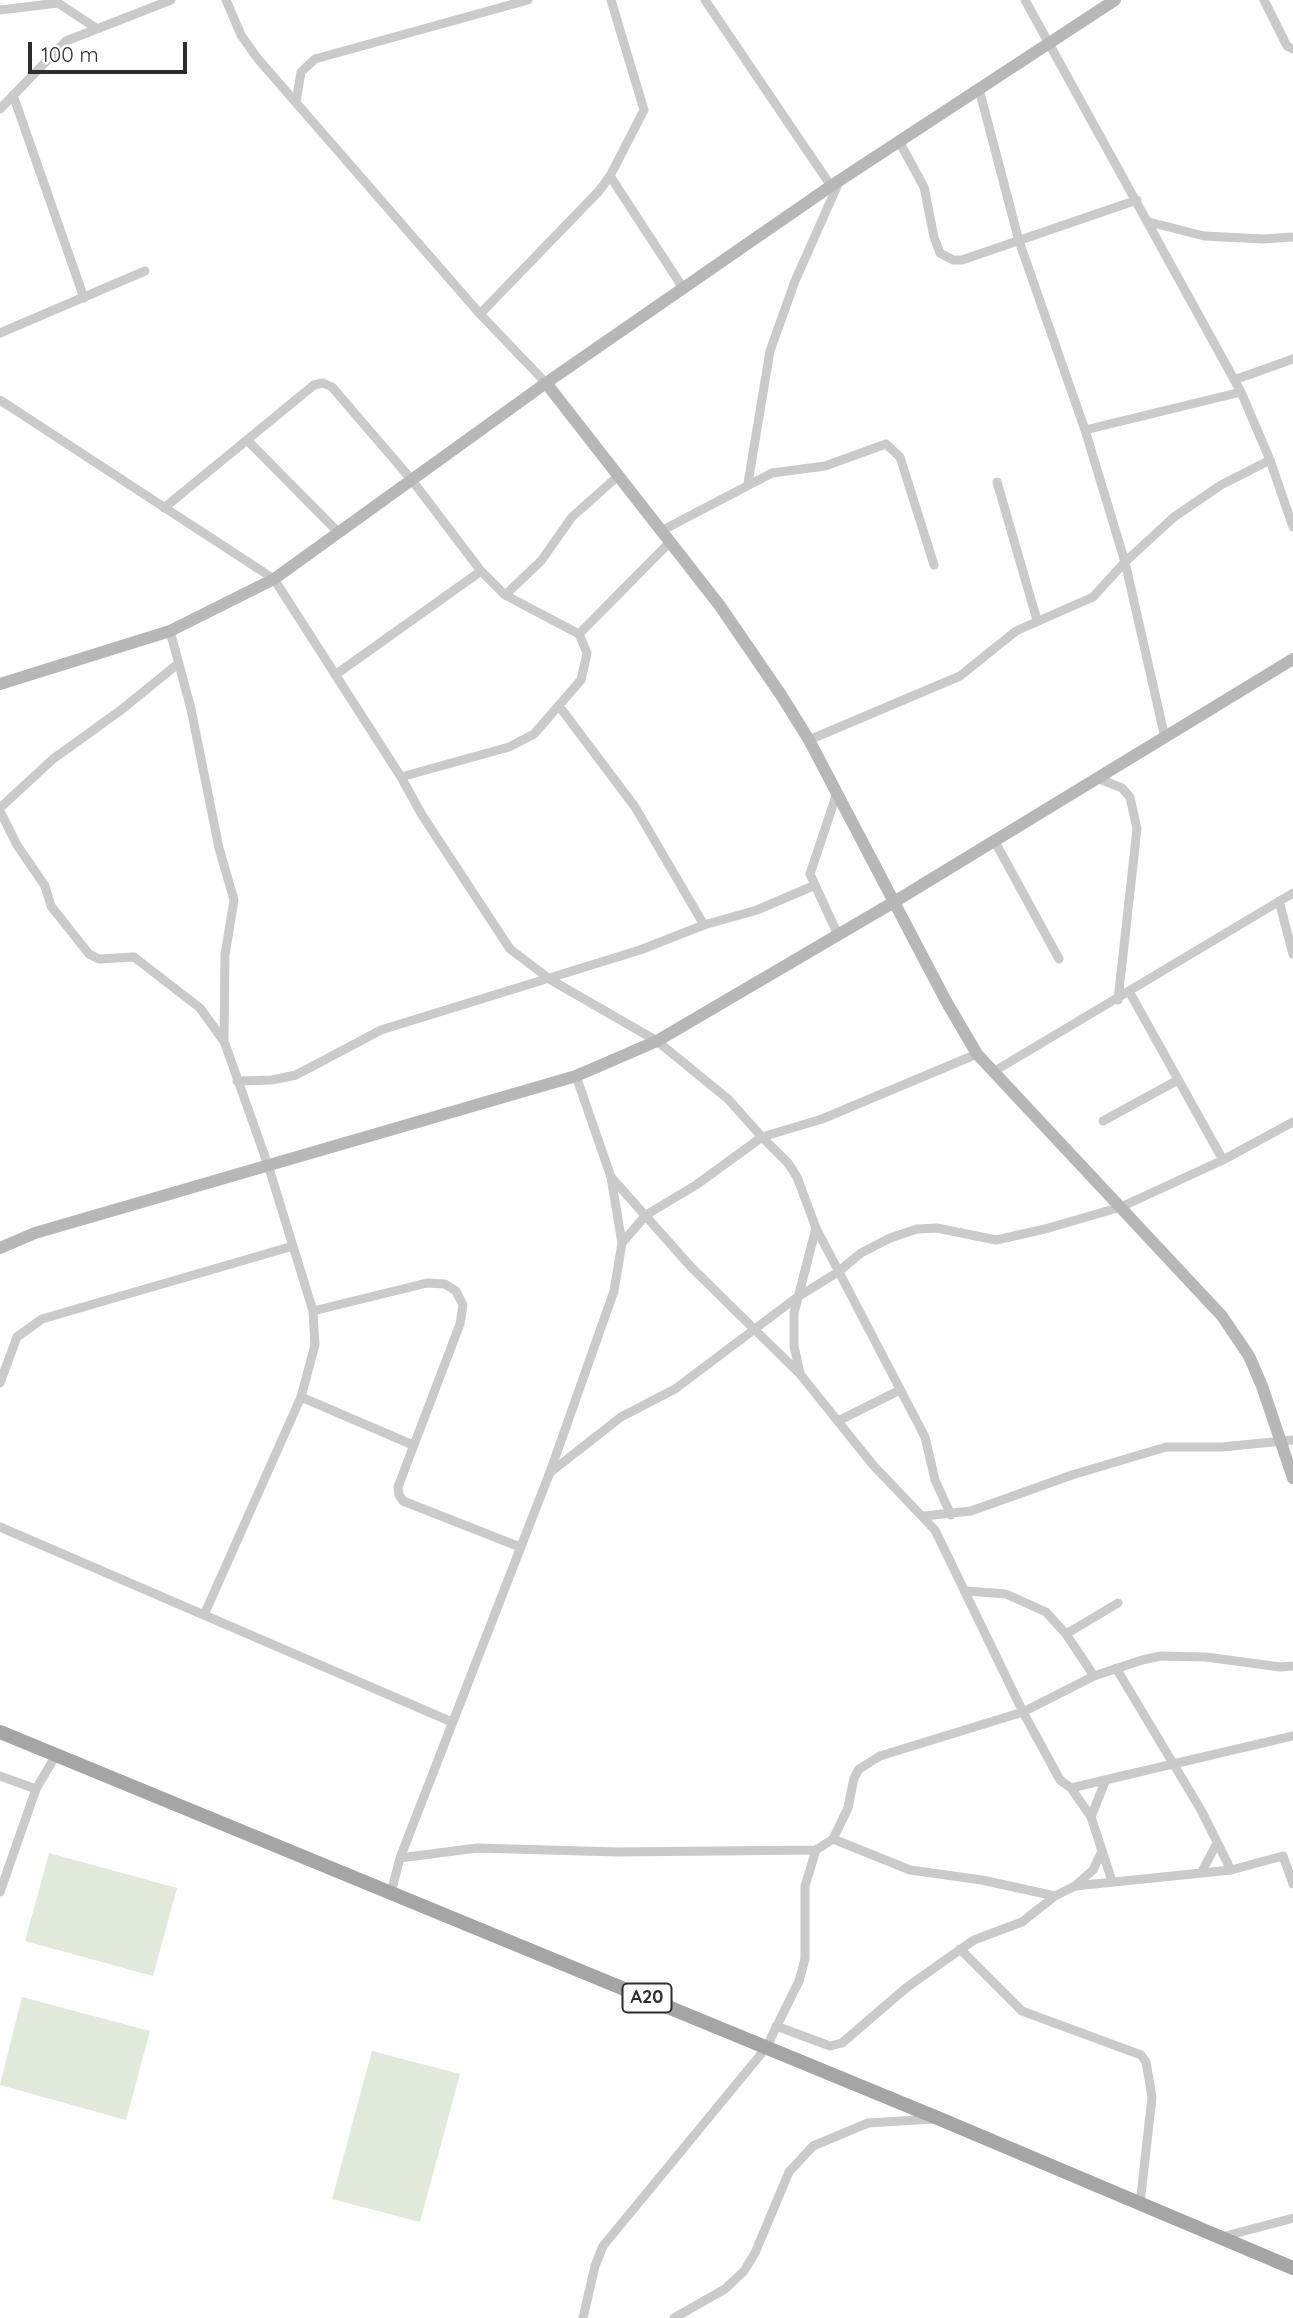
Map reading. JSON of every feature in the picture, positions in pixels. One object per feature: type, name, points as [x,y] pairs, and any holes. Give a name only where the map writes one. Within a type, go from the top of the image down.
[{"type":"main road","name":"A20","points":[[0,1732],[940,2119],[1293,2268]]},
{"type":"street","points":[[77,0],[81,15]]},
{"type":"street","points":[[0,109],[66,41],[171,0]]},
{"type":"street","points":[[226,0],[241,35],[480,314],[545,383],[750,648],[809,740],[977,1054],[1222,1316],[1249,1356],[1288,1441],[1293,1478]]},
{"type":"street","points":[[296,102],[301,72],[315,59],[528,0]]},
{"type":"street","points":[[480,314],[610,176],[643,110],[611,0]]},
{"type":"street","points":[[705,0],[835,183]]},
{"type":"street","points":[[1025,0],[1241,392],[1270,460],[1293,527]]},
{"type":"street","points":[[0,684],[170,631],[274,579],[545,383],[835,183],[900,144],[1115,0]]},
{"type":"street","points":[[1264,0],[1287,46],[1293,49]]},
{"type":"street","points":[[0,10],[58,3],[81,15],[96,28]]},
{"type":"street","points":[[979,89],[1019,241],[1085,430],[1125,562],[1165,738]]},
{"type":"street","points":[[13,95],[84,298]]},
{"type":"street","points":[[900,144],[920,176],[934,237],[943,256],[962,260],[1137,200]]},
{"type":"street","points":[[610,176],[683,288]]},
{"type":"street","points":[[748,484],[770,351],[835,183]]},
{"type":"street","points":[[1149,222],[1204,236],[1263,239],[1293,237]]},
{"type":"street","points":[[0,333],[145,271]]},
{"type":"street","points":[[1234,380],[1293,359]]},
{"type":"street","points":[[164,508],[314,385],[323,383],[332,387],[411,479],[481,571],[505,595],[579,634],[587,653],[587,665],[581,680],[522,742],[401,777]]},
{"type":"street","points":[[1085,430],[1241,392]]},
{"type":"street","points":[[0,400],[274,579],[502,940],[551,980],[657,1041],[728,1099],[797,1177],[816,1228],[925,1437],[933,1472],[951,1515]]},
{"type":"street","points":[[247,440],[339,533]]},
{"type":"street","points":[[661,531],[772,473],[825,466],[877,446],[892,447],[900,457],[934,565]]},
{"type":"street","points":[[809,740],[960,676],[1016,631],[1037,620],[1076,607],[1093,597],[1125,562],[1174,517],[1221,485],[1270,460]]},
{"type":"street","points":[[505,595],[541,561],[572,517],[618,476]]},
{"type":"street","points":[[997,482],[1037,620]]},
{"type":"street","points":[[579,634],[670,542]]},
{"type":"street","points":[[335,675],[481,571]]},
{"type":"street","points":[[170,631],[180,663],[212,819],[234,900],[225,955],[224,1041]]},
{"type":"street","points":[[0,1248],[35,1233],[576,1076],[657,1041],[894,902],[1293,659]]},
{"type":"street","points":[[180,663],[121,710],[52,759],[0,809],[16,845],[45,886],[51,906],[89,954],[99,959],[134,957],[200,1007],[224,1041],[268,1165],[313,1311],[316,1345],[301,1397],[204,1615]]},
{"type":"street","points":[[559,706],[635,807],[704,925]]},
{"type":"street","points":[[1097,778],[1122,788],[1130,797],[1137,829],[1118,1000]]},
{"type":"street","points":[[837,793],[811,865],[813,886],[838,935]]},
{"type":"street","points":[[994,840],[1059,959]]},
{"type":"street","points":[[237,1081],[272,1080],[296,1075],[381,1030],[468,1002],[551,980],[704,925],[757,910],[813,886]]},
{"type":"street","points":[[993,1072],[1130,993],[1293,893]]},
{"type":"street","points":[[1279,901],[1293,954]]},
{"type":"street","points":[[1130,993],[1223,1160]]},
{"type":"street","points":[[622,1243],[646,1215],[696,1185],[762,1137],[822,1119],[977,1054]]},
{"type":"street","points":[[391,1893],[400,1858],[550,1472],[614,1291],[622,1243],[611,1177],[576,1076]]},
{"type":"street","points":[[1103,1121],[1178,1080]]},
{"type":"street","points":[[550,1472],[621,1417],[675,1389],[752,1329],[838,1272],[861,1253],[917,1228],[937,1228],[996,1240],[1013,1238],[1121,1207],[1223,1160],[1293,1122]]},
{"type":"street","points":[[611,1177],[691,1267],[800,1374],[873,1465],[924,1516],[948,1553],[1023,1712],[1060,1780],[1071,1788],[1091,1817],[1112,1881]]},
{"type":"street","points":[[800,1374],[793,1332],[796,1298],[816,1228]]},
{"type":"street","points":[[0,1383],[17,1337],[42,1319],[293,1246]]},
{"type":"street","points":[[313,1311],[427,1283],[445,1284],[456,1291],[463,1305],[460,1324],[398,1488],[404,1502],[520,1548]]},
{"type":"street","points":[[838,1422],[901,1390]]},
{"type":"street","points":[[301,1397],[413,1446]]},
{"type":"street","points":[[924,1516],[971,1511],[1072,1475],[1166,1447],[1222,1447],[1288,1441]]},
{"type":"street","points":[[0,1527],[452,1722]]},
{"type":"street","points":[[966,1591],[1006,1594],[1046,1612],[1066,1634],[1094,1676]]},
{"type":"street","points":[[1066,1634],[1118,1603]]},
{"type":"street","points":[[400,1858],[477,1848],[617,1852],[816,1850],[834,1839],[848,1808],[854,1778],[869,1762],[1023,1712],[1094,1676],[1161,1656],[1293,1666]]},
{"type":"street","points":[[1116,1668],[1174,1763],[1231,1870]]},
{"type":"street","points":[[1071,1788],[1293,1736]]},
{"type":"street","points":[[0,1892],[36,1789],[56,1755]]},
{"type":"street","points":[[0,1776],[36,1789]]},
{"type":"street","points":[[1091,1817],[1105,1782]]},
{"type":"street","points":[[834,1839],[910,1870],[982,1880],[1055,1896]]},
{"type":"street","points":[[1200,1874],[1217,1843]]},
{"type":"street","points":[[583,2318],[595,2266],[603,2246],[766,2048],[799,1981],[805,1958],[806,1886],[816,1850]]},
{"type":"street","points":[[776,2026],[830,2046],[842,2043],[906,1988],[960,1949],[974,1940],[1022,1922],[1055,1896],[1075,1886],[1094,1870],[1102,1852]]},
{"type":"street","points":[[1075,1886],[1231,1870],[1288,1854],[1293,1884]]},
{"type":"street","points":[[960,1949],[1022,2011],[1141,2055],[1146,2062],[1152,2097],[1140,2204]]},
{"type":"street","points":[[674,2318],[718,2294],[744,2271],[755,2253],[789,2172],[813,2146],[868,2123],[940,2119]]},
{"type":"street","points":[[1222,2237],[1293,2218]]},
{"type":"green space","points":[[49,1853],[177,1888],[153,1976],[25,1941]]},
{"type":"green space","points":[[22,1997],[150,2031],[126,2120],[0,2085]]},
{"type":"green space","points":[[372,2051],[460,2074],[420,2222],[332,2199]]}]
